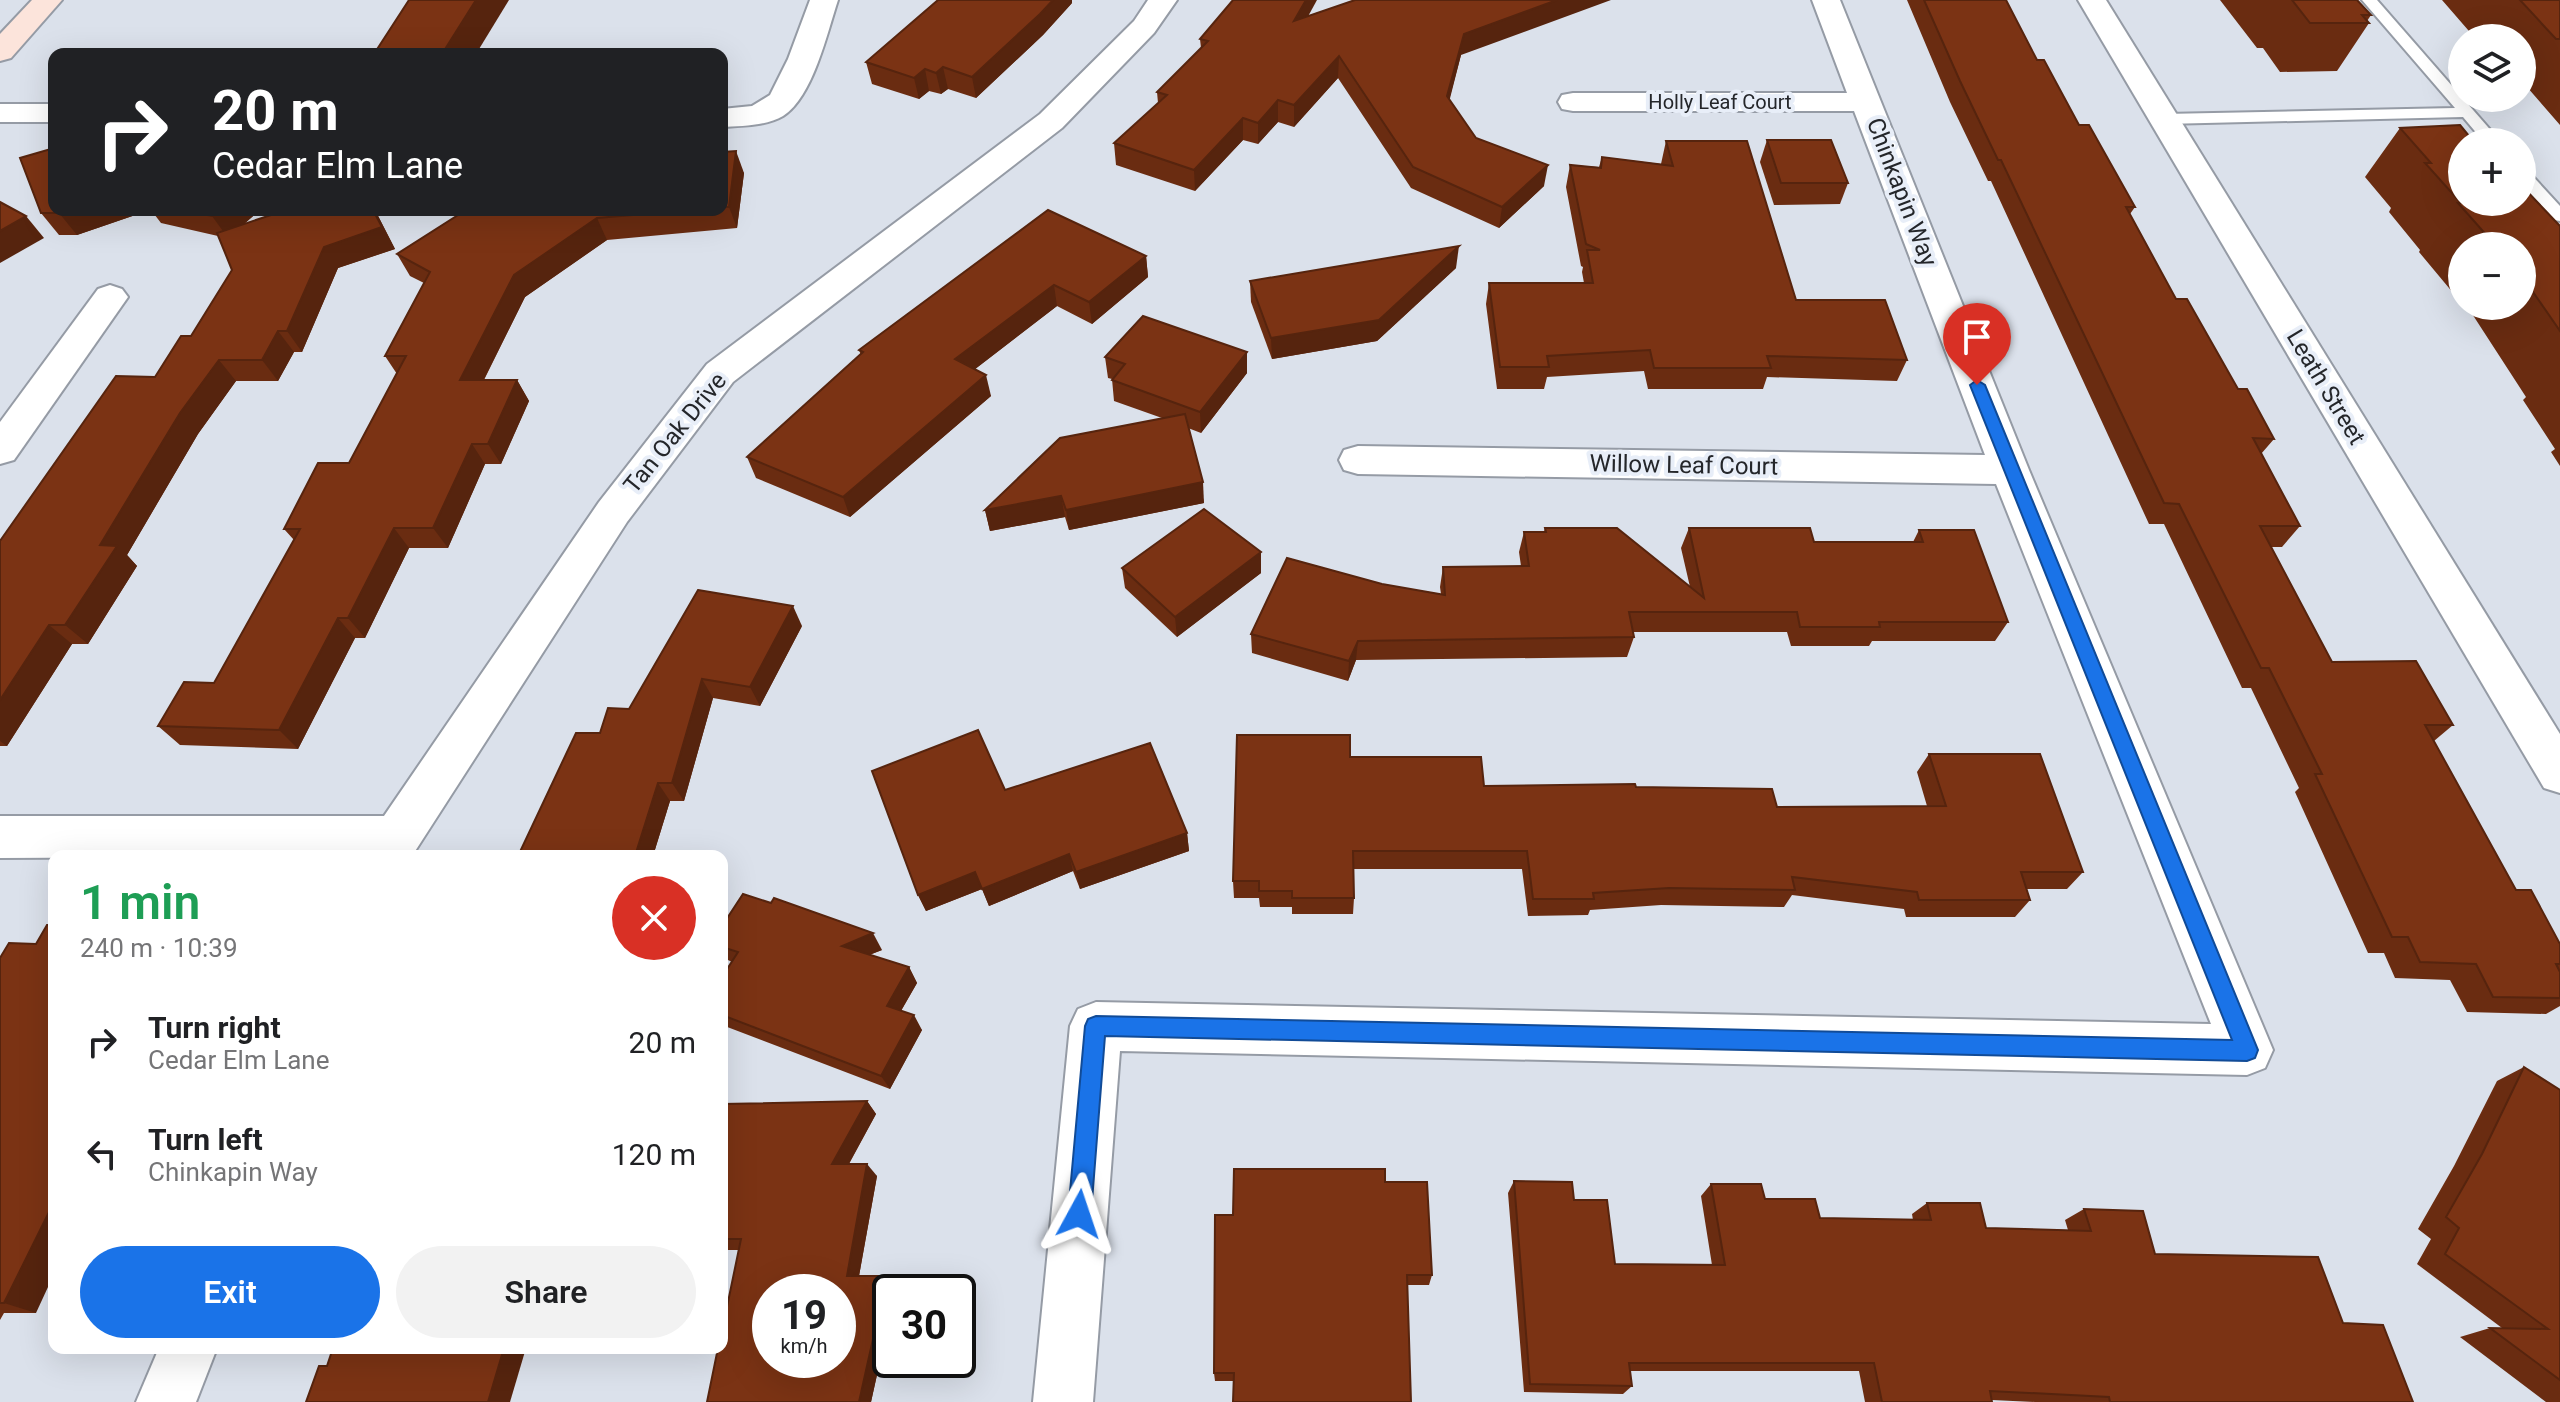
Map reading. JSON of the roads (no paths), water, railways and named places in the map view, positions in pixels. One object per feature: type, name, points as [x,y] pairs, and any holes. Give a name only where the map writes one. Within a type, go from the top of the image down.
[{"type":"street","points":[[0,52],[48,0]]},
{"type":"street","points":[[728,118],[750,116],[774,109],[786,96],[824,0]]},
{"type":"street","name":"Tan Oak Drive","points":[[392,846],[613,512],[720,373],[1051,121],[1144,27],[1163,0]]},
{"type":"street","name":"Chinkapin Way","points":[[1063,1402],[1096,1026],[2247,1050],[2010,470],[1826,0]]},
{"type":"street","name":"Leath Street","points":[[2092,0],[2560,774]]},
{"type":"street","name":"Holly Leaf Court","points":[[1573,102],[1867,102]]},
{"type":"street","points":[[0,113],[48,113]]},
{"type":"street","points":[[0,450],[110,297]]},
{"type":"street","name":"Willow Leaf Court","points":[[1358,460],[2010,470]]},
{"type":"street","points":[[0,837],[392,846]]},
{"type":"street","points":[[166,1402],[186,1354]]},
{"type":"lane","points":[[2369,0],[2448,91]]},
{"type":"lane","points":[[2164,119],[2466,112],[2480,128]]},
{"type":"lane","points":[[2536,189],[2560,216]]}]
